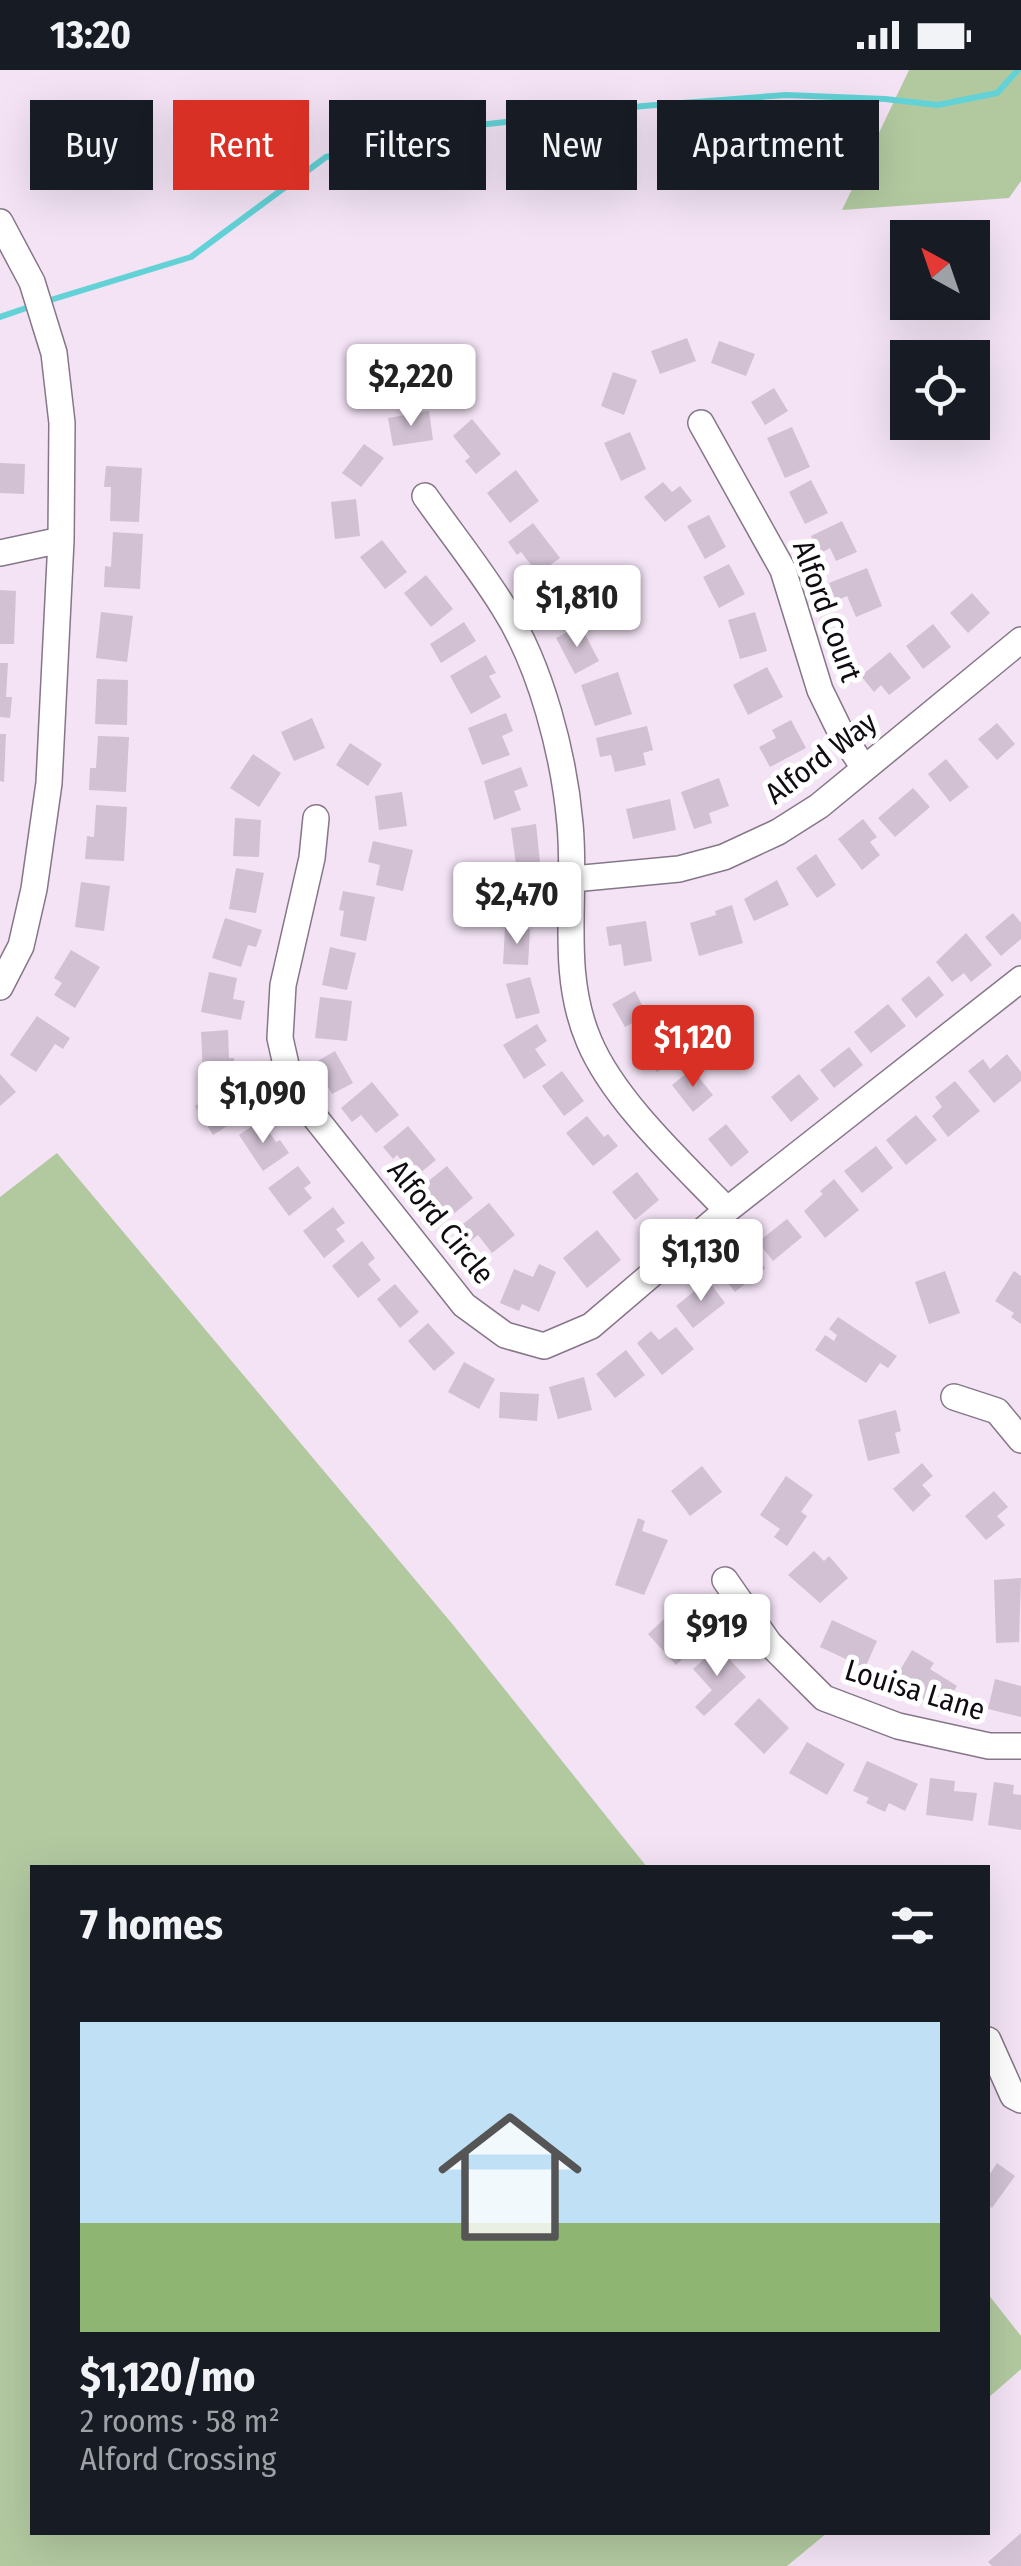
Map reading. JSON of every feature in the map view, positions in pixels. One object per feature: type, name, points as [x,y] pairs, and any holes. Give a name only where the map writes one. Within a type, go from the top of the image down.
[{"type":"street","points":[[0,222],[32,282],[54,353],[62,422],[61,540],[49,783],[34,889],[21,946],[0,987]]},
{"type":"street","name":"Alford Court","points":[[701,423],[783,570],[820,690],[864,768]]},
{"type":"street","points":[[425,496],[506,610],[534,672],[564,779],[573,879],[570,971],[590,1044],[608,1076],[666,1147],[727,1210]]},
{"type":"street","points":[[0,553],[61,540]]},
{"type":"street","name":"Alford Way","points":[[573,879],[679,870],[724,857],[778,832],[819,806],[1021,640]]},
{"type":"street","name":"Alford Circle","points":[[316,818],[312,858],[284,985],[280,1038],[291,1087],[464,1306],[506,1335],[544,1346],[591,1326],[727,1210],[1021,979]]},
{"type":"street","points":[[954,1397],[997,1411],[1021,1440]]},
{"type":"street","name":"Louisa Lane","points":[[725,1580],[769,1643],[824,1698],[898,1726],[990,1746],[1021,1746]]},
{"type":"street","points":[[990,2045],[1012,2096],[1021,2100]]},
{"type":"green space","points":[[909,70],[1021,70],[1021,181],[1009,198],[842,210],[852,190],[879,190],[879,133]]},
{"type":"green space","points":[[57,1153],[454,1626],[645,1865],[30,1865],[30,2535],[825,2535],[787,2566],[0,2566],[0,1197]]},
{"type":"green space","points":[[990,2297],[1021,2336],[1021,2369],[990,2396]]},
{"type":"building","points":[[687,338],[696,361],[660,374],[651,351]]},
{"type":"building","points":[[719,341],[755,354],[746,376],[711,363]]},
{"type":"building","points":[[613,372],[637,380],[624,415],[601,406]]},
{"type":"building","points":[[774,388],[788,411],[765,425],[751,402]]},
{"type":"building","points":[[429,411],[433,440],[393,446],[388,418]]},
{"type":"building","points":[[472,419],[501,454],[476,474],[465,461],[470,457],[453,436]]},
{"type":"building","points":[[792,427],[810,467],[785,478],[767,438]]},
{"type":"building","points":[[630,432],[646,469],[621,481],[604,443]]},
{"type":"building","points":[[364,444],[384,458],[361,487],[342,473]]},
{"type":"building","points":[[0,463],[25,464],[24,494],[0,493]]},
{"type":"building","points":[[106,466],[142,468],[139,522],[110,521],[111,487],[104,487]]},
{"type":"building","points":[[516,470],[539,501],[510,523],[487,493]]},
{"type":"building","points":[[811,480],[828,513],[805,524],[789,492]]},
{"type":"building","points":[[663,482],[672,492],[680,486],[692,501],[665,522],[644,497]]},
{"type":"building","points":[[356,499],[360,536],[335,539],[331,502]]},
{"type":"building","points":[[709,515],[726,547],[705,559],[687,526]]},
{"type":"building","points":[[842,521],[857,552],[836,561],[830,548],[819,554],[811,536]]},
{"type":"building","points":[[533,523],[560,558],[538,574],[508,542]]},
{"type":"building","points":[[113,532],[143,534],[140,589],[104,587],[105,566],[111,567]]},
{"type":"building","points":[[382,540],[407,572],[385,589],[360,557]]},
{"type":"building","points":[[729,564],[745,594],[719,608],[703,577]]},
{"type":"building","points":[[867,568],[882,606],[856,617],[847,596],[836,601],[829,583]]},
{"type":"building","points":[[426,575],[453,609],[431,627],[404,593]]},
{"type":"building","points":[[553,580],[574,610],[553,624],[532,594]]},
{"type":"building","points":[[0,590],[16,591],[14,644],[0,644]]},
{"type":"building","points":[[972,593],[990,613],[968,633],[950,613]]},
{"type":"building","points":[[101,612],[133,616],[127,662],[96,658]]},
{"type":"building","points":[[755,612],[767,651],[740,659],[728,620]]},
{"type":"building","points":[[464,622],[476,641],[441,663],[430,644]]},
{"type":"building","points":[[933,624],[951,647],[923,669],[906,646]]},
{"type":"building","points":[[580,625],[599,661],[575,674],[556,638]]},
{"type":"building","points":[[890,652],[911,678],[889,695],[881,685],[874,692],[861,676]]},
{"type":"building","points":[[486,655],[496,673],[489,676],[501,697],[471,714],[450,676]]},
{"type":"building","points":[[0,663],[8,663],[6,697],[12,697],[10,718],[0,717]]},
{"type":"building","points":[[767,667],[783,697],[748,715],[733,685]]},
{"type":"building","points":[[618,672],[632,714],[595,726],[581,685]]},
{"type":"building","points":[[97,679],[128,680],[127,725],[95,724]]},
{"type":"building","points":[[506,713],[513,731],[502,736],[510,755],[482,765],[468,728]]},
{"type":"building","points":[[312,718],[325,748],[294,761],[281,732]]},
{"type":"building","points":[[791,720],[806,748],[770,767],[759,747],[776,738],[772,730]]},
{"type":"building","points":[[997,723],[1015,744],[997,760],[978,739]]},
{"type":"building","points":[[647,726],[653,750],[643,753],[646,765],[615,772],[611,755],[600,757],[596,738]]},
{"type":"building","points":[[0,734],[6,734],[4,782],[0,781]]},
{"type":"building","points":[[98,736],[129,737],[126,792],[89,790],[90,768],[96,768]]},
{"type":"building","points":[[350,743],[382,764],[368,786],[336,765]]},
{"type":"building","points":[[253,754],[281,773],[259,807],[230,788]]},
{"type":"building","points":[[946,759],[969,787],[950,802],[928,774]]},
{"type":"building","points":[[521,767],[528,786],[514,791],[521,810],[494,820],[484,781]]},
{"type":"building","points":[[719,778],[729,806],[709,813],[712,823],[694,829],[681,792]]},
{"type":"building","points":[[913,788],[930,807],[895,837],[878,818]]},
{"type":"building","points":[[402,792],[407,826],[379,830],[375,796]]},
{"type":"building","points":[[670,799],[676,830],[633,839],[626,809]]},
{"type":"building","points":[[96,805],[127,807],[124,861],[85,859],[87,836],[94,837]]},
{"type":"building","points":[[235,818],[261,820],[259,857],[233,856]]},
{"type":"building","points":[[863,819],[877,837],[870,842],[880,855],[862,870],[838,839]]},
{"type":"building","points":[[536,824],[540,862],[516,865],[511,828]]},
{"type":"building","points":[[373,841],[413,850],[403,891],[376,885],[380,865],[368,862]]},
{"type":"building","points":[[816,854],[836,885],[817,898],[796,868]]},
{"type":"building","points":[[236,868],[264,873],[256,913],[229,909]]},
{"type":"building","points":[[777,880],[789,905],[754,921],[744,899]]},
{"type":"building","points":[[81,882],[110,886],[104,931],[75,927]]},
{"type":"building","points":[[510,886],[537,887],[536,915],[509,914]]},
{"type":"building","points":[[343,891],[375,897],[366,941],[340,936]]},
{"type":"building","points":[[732,905],[743,943],[699,956],[690,923]]},
{"type":"building","points":[[1013,913],[1021,923],[1021,939],[1001,956],[985,937]]},
{"type":"building","points":[[225,918],[262,930],[256,947],[248,945],[241,967],[212,958]]},
{"type":"building","points":[[646,921],[652,961],[624,966],[621,944],[609,946],[606,927]]},
{"type":"building","points":[[505,928],[530,929],[528,965],[503,964]]},
{"type":"building","points":[[966,933],[992,965],[971,982],[964,973],[952,982],[936,962]]},
{"type":"building","points":[[330,947],[356,953],[347,990],[322,985]]},
{"type":"building","points":[[71,950],[100,967],[75,1008],[54,995],[62,983],[54,978]]},
{"type":"building","points":[[209,972],[237,978],[233,999],[245,1001],[241,1020],[201,1012]]},
{"type":"building","points":[[929,976],[944,995],[916,1018],[901,999]]},
{"type":"building","points":[[530,977],[540,1013],[516,1019],[506,984]]},
{"type":"building","points":[[635,991],[647,1015],[625,1027],[612,1004]]},
{"type":"building","points":[[320,997],[352,1001],[347,1041],[315,1038]]},
{"type":"building","points":[[888,1004],[906,1026],[871,1053],[854,1032]]},
{"type":"building","points":[[37,1016],[70,1038],[63,1049],[55,1044],[36,1072],[10,1055]]},
{"type":"building","points":[[667,1020],[688,1048],[657,1072],[636,1044]]},
{"type":"building","points":[[537,1024],[547,1041],[535,1049],[546,1065],[524,1079],[503,1045]]},
{"type":"building","points":[[228,1030],[229,1058],[234,1058],[235,1074],[203,1076],[201,1032]]},
{"type":"building","points":[[849,1047],[863,1065],[834,1088],[820,1070]]},
{"type":"building","points":[[335,1051],[353,1083],[332,1094],[314,1063]]},
{"type":"building","points":[[1007,1054],[1021,1072],[1021,1081],[994,1103],[968,1071],[983,1059],[990,1069]]},
{"type":"building","points":[[692,1069],[713,1095],[693,1112],[672,1085]]},
{"type":"building","points":[[562,1071],[584,1101],[564,1116],[542,1086]]},
{"type":"building","points":[[0,1074],[16,1092],[0,1106]]},
{"type":"building","points":[[799,1074],[819,1099],[791,1122],[771,1097]]},
{"type":"building","points":[[955,1081],[980,1111],[948,1137],[932,1116],[942,1107],[935,1097]]},
{"type":"building","points":[[372,1082],[399,1115],[376,1133],[361,1115],[352,1122],[341,1108]]},
{"type":"building","points":[[228,1086],[239,1104],[229,1110],[235,1121],[213,1135],[195,1106]]},
{"type":"building","points":[[916,1115],[937,1140],[906,1165],[886,1140]]},
{"type":"building","points":[[587,1116],[604,1137],[608,1134],[618,1146],[593,1166],[566,1133]]},
{"type":"building","points":[[261,1120],[289,1153],[263,1171],[239,1135]]},
{"type":"building","points":[[726,1124],[749,1152],[731,1167],[708,1139]]},
{"type":"building","points":[[408,1126],[436,1160],[415,1177],[397,1155],[393,1159],[383,1147]]},
{"type":"building","points":[[876,1146],[893,1168],[862,1193],[844,1171]]},
{"type":"building","points":[[298,1166],[311,1183],[304,1188],[312,1198],[289,1216],[268,1188]]},
{"type":"building","points":[[447,1166],[473,1198],[451,1216],[437,1200],[429,1207],[416,1191]]},
{"type":"building","points":[[637,1172],[659,1200],[635,1220],[612,1192]]},
{"type":"building","points":[[834,1179],[859,1210],[825,1238],[804,1211]]},
{"type":"building","points":[[489,1203],[515,1235],[492,1253],[478,1235],[469,1242],[458,1228]]},
{"type":"building","points":[[333,1207],[345,1223],[336,1229],[345,1241],[324,1258],[303,1231]]},
{"type":"building","points":[[787,1219],[802,1237],[773,1261],[758,1242]]},
{"type":"building","points":[[597,1230],[621,1260],[587,1288],[563,1258]]},
{"type":"building","points":[[362,1241],[375,1258],[368,1264],[381,1280],[358,1298],[332,1266]]},
{"type":"building","points":[[749,1249],[765,1268],[735,1292],[720,1273]]},
{"type":"building","points":[[539,1264],[556,1272],[539,1312],[522,1304],[519,1311],[500,1303],[514,1269],[533,1277]]},
{"type":"building","points":[[945,1271],[960,1313],[929,1324],[915,1282]]},
{"type":"building","points":[[1014,1271],[1021,1276],[1021,1324],[1011,1317],[1014,1313],[995,1301]]},
{"type":"building","points":[[708,1280],[725,1303],[693,1328],[676,1306]]},
{"type":"building","points":[[395,1284],[419,1312],[400,1328],[377,1299]]},
{"type":"building","points":[[838,1317],[897,1356],[888,1368],[880,1363],[866,1383],[815,1350],[825,1335],[834,1341],[837,1335],[829,1329]]},
{"type":"building","points":[[428,1323],[455,1353],[434,1371],[408,1341]]},
{"type":"building","points":[[676,1327],[694,1349],[662,1375],[637,1343],[651,1331],[659,1340]]},
{"type":"building","points":[[626,1350],[645,1375],[615,1398],[596,1374]]},
{"type":"building","points":[[464,1362],[495,1379],[479,1409],[448,1392]]},
{"type":"building","points":[[584,1377],[592,1410],[558,1419],[549,1387]]},
{"type":"building","points":[[500,1392],[539,1394],[537,1421],[499,1418]]},
{"type":"building","points":[[896,1410],[901,1431],[895,1433],[900,1453],[868,1461],[858,1420]]},
{"type":"building","points":[[922,1463],[933,1476],[922,1485],[931,1495],[913,1512],[893,1489]]},
{"type":"building","points":[[702,1466],[722,1492],[690,1516],[671,1491]]},
{"type":"building","points":[[786,1476],[813,1495],[801,1512],[807,1516],[787,1546],[774,1537],[780,1529],[760,1515]]},
{"type":"building","points":[[994,1491],[1008,1507],[997,1516],[1005,1525],[986,1540],[965,1516]]},
{"type":"building","points":[[638,1518],[645,1521],[642,1531],[668,1540],[644,1595],[615,1585]]},
{"type":"building","points":[[814,1551],[824,1561],[829,1556],[848,1578],[820,1603],[788,1575]]},
{"type":"building","points":[[1021,1578],[1019,1642],[996,1643],[994,1580]]},
{"type":"building","points":[[672,1612],[700,1643],[676,1665],[648,1634]]},
{"type":"building","points":[[832,1620],[877,1641],[865,1668],[820,1647]]},
{"type":"building","points":[[718,1647],[746,1677],[704,1716],[695,1707],[712,1690],[693,1669]]},
{"type":"building","points":[[912,1650],[934,1663],[930,1669],[957,1686],[941,1711],[893,1682]]},
{"type":"building","points":[[995,1679],[1021,1686],[1021,1717],[988,1709]]},
{"type":"building","points":[[759,1698],[789,1728],[764,1754],[734,1724]]},
{"type":"building","points":[[807,1742],[845,1764],[827,1795],[789,1773]]},
{"type":"building","points":[[867,1761],[918,1784],[905,1811],[889,1803],[885,1812],[853,1791]]},
{"type":"building","points":[[930,1778],[955,1781],[954,1791],[977,1793],[973,1821],[926,1815]]},
{"type":"building","points":[[994,1782],[1014,1785],[1013,1794],[1021,1795],[1021,1830],[988,1825]]},
{"type":"building","points":[[997,2163],[1015,2176],[992,2208],[990,2206],[990,2174]]},
{"type":"building","points":[[1021,2533],[1021,2566],[992,2566],[988,2562]]},
{"type":"waterway","points":[[44,302],[191,257],[326,157],[479,125],[643,106],[786,95],[938,105],[997,93],[1018,70]]},
{"type":"waterway","points":[[0,317],[32,306]]}]
